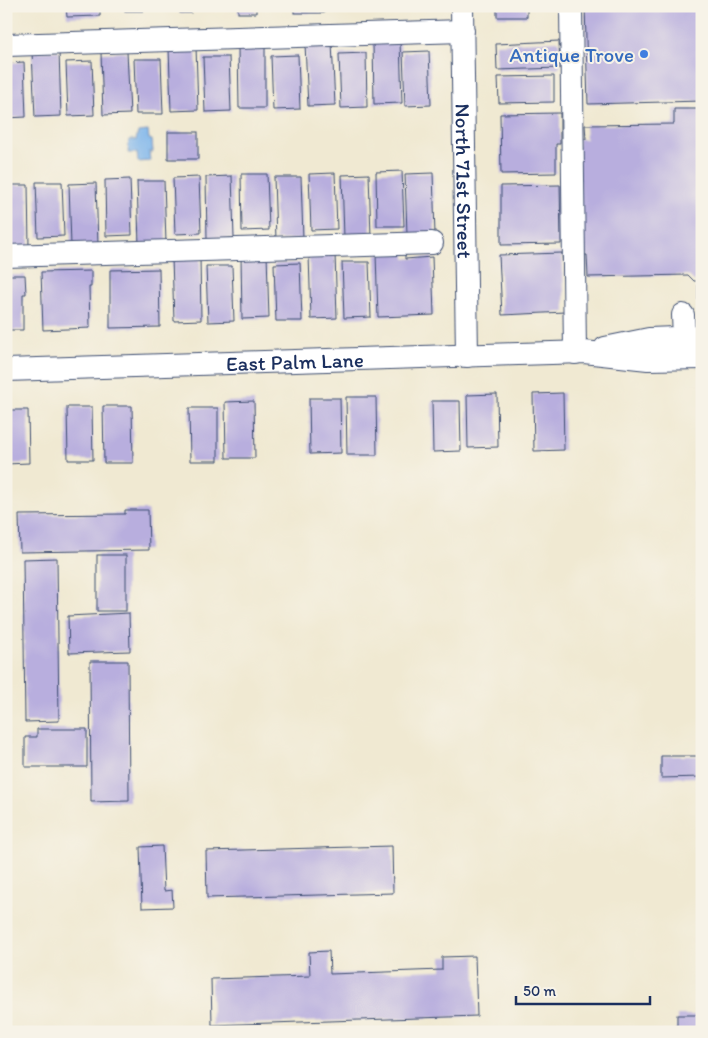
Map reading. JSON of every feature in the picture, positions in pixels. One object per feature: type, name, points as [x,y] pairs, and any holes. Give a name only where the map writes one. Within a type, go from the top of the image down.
[{"type":"street","name":"North 71st Street","points":[[462,6],[467,356]]},
{"type":"street","points":[[571,6],[579,353]]},
{"type":"street","points":[[6,45],[463,31]]},
{"type":"street","points":[[6,256],[432,243]]},
{"type":"street","points":[[683,315],[693,338]]},
{"type":"street","name":"East Palm Lane","points":[[579,353],[649,339],[693,338]]},
{"type":"street","name":"East Palm Lane","points":[[6,370],[579,353],[648,359],[702,358]]},
{"type":"water","points":[[148,131],[149,139],[152,140],[153,152],[149,152],[150,161],[138,162],[137,153],[128,153],[129,140],[136,140],[138,132]]},
{"type":"building","points":[[66,6],[100,6],[100,16],[67,17]]},
{"type":"building","points":[[125,6],[143,6],[143,11],[125,11]]},
{"type":"building","points":[[180,6],[191,6],[191,13],[180,13]]},
{"type":"building","points":[[238,6],[256,6],[256,13],[238,13]]},
{"type":"building","points":[[294,6],[324,6],[324,13],[294,13]]},
{"type":"building","points":[[497,6],[527,6],[527,17],[497,17]]},
{"type":"building","name":"Antique Trove","points":[[585,6],[702,6],[702,101],[588,104]]},
{"type":"building","points":[[400,41],[402,103],[374,104],[373,42]]},
{"type":"building","points":[[559,41],[560,68],[497,70],[496,44]]},
{"type":"building","points":[[332,43],[335,105],[308,106],[305,44]]},
{"type":"building","points":[[265,45],[265,108],[239,108],[238,46]]},
{"type":"building","points":[[196,47],[198,110],[171,111],[169,48]]},
{"type":"building","points":[[59,51],[61,116],[35,117],[32,52]]},
{"type":"building","points":[[429,51],[431,105],[405,106],[403,52]]},
{"type":"building","points":[[127,52],[130,114],[103,115],[101,53]]},
{"type":"building","points":[[366,53],[367,107],[341,108],[339,54]]},
{"type":"building","points":[[298,55],[300,109],[273,110],[271,56]]},
{"type":"building","points":[[203,57],[229,57],[231,111],[205,112]]},
{"type":"building","points":[[134,59],[161,59],[163,114],[136,114]]},
{"type":"building","points":[[92,61],[94,115],[68,116],[66,62]]},
{"type":"building","points":[[24,62],[26,117],[6,118],[6,63]]},
{"type":"building","points":[[554,76],[554,102],[499,103],[498,77]]},
{"type":"building","points":[[674,109],[702,109],[702,312],[698,312],[698,281],[694,281],[688,275],[588,277],[587,255],[580,255],[578,139],[586,139],[585,125],[674,124]]},
{"type":"building","points":[[560,113],[560,144],[556,144],[556,173],[501,174],[500,114]]},
{"type":"building","points":[[168,132],[198,132],[198,159],[168,159]]},
{"type":"building","points":[[402,171],[404,226],[377,226],[376,172]]},
{"type":"building","points":[[335,173],[337,229],[311,230],[309,174]]},
{"type":"building","points":[[433,173],[435,235],[407,235],[405,174]]},
{"type":"building","points":[[241,174],[267,174],[269,230],[242,231]]},
{"type":"building","points":[[369,174],[371,237],[344,237],[342,175]]},
{"type":"building","points":[[232,176],[234,238],[207,239],[206,177]]},
{"type":"building","points":[[199,177],[201,233],[175,234],[173,178]]},
{"type":"building","points":[[274,177],[301,177],[303,239],[276,240]]},
{"type":"building","points":[[130,179],[132,235],[106,236],[105,180]]},
{"type":"building","points":[[137,181],[164,181],[166,243],[139,244]]},
{"type":"building","points":[[36,182],[62,182],[64,236],[38,237]]},
{"type":"building","points":[[96,183],[98,245],[71,246],[69,184]]},
{"type":"building","points":[[6,185],[28,185],[29,247],[6,248]]},
{"type":"building","points":[[560,185],[561,244],[501,245],[501,186]]},
{"type":"building","points":[[405,253],[405,259],[432,257],[434,315],[378,317],[376,254]]},
{"type":"building","points":[[562,253],[565,312],[502,315],[499,255]]},
{"type":"building","points":[[335,254],[337,318],[311,319],[309,255]]},
{"type":"building","points":[[267,255],[269,318],[242,319],[241,256]]},
{"type":"building","points":[[200,257],[201,320],[174,321],[172,258]]},
{"type":"building","points":[[342,262],[369,262],[371,317],[344,318]]},
{"type":"building","points":[[300,263],[302,321],[276,321],[274,264]]},
{"type":"building","points":[[206,266],[232,266],[234,321],[208,322]]},
{"type":"building","points":[[159,269],[160,327],[110,328],[110,270]]},
{"type":"building","points":[[91,271],[91,287],[89,287],[90,328],[43,330],[41,272]]},
{"type":"building","points":[[6,275],[25,275],[26,294],[23,294],[23,330],[6,330]]},
{"type":"building","points":[[563,393],[564,450],[534,451],[533,394]]},
{"type":"building","points":[[497,394],[498,447],[468,448],[467,395]]},
{"type":"building","points":[[346,397],[376,397],[377,455],[347,455]]},
{"type":"building","points":[[309,398],[340,398],[341,453],[310,454]]},
{"type":"building","points":[[254,401],[255,458],[226,458],[225,402]]},
{"type":"building","points":[[432,401],[460,401],[461,451],[433,452]]},
{"type":"building","points":[[103,406],[132,406],[133,463],[104,463]]},
{"type":"building","points":[[67,407],[92,407],[93,460],[68,460]]},
{"type":"building","points":[[189,408],[218,408],[218,461],[190,461]]},
{"type":"building","points":[[6,410],[28,410],[29,463],[6,464]]},
{"type":"building","points":[[698,465],[702,465],[702,571],[700,571]]},
{"type":"building","points":[[125,510],[148,510],[149,550],[20,552],[19,515],[125,514]]},
{"type":"building","points":[[97,555],[126,555],[126,611],[97,611]]},
{"type":"building","points":[[57,558],[59,721],[25,722],[23,559]]},
{"type":"building","points":[[129,613],[130,651],[69,653],[68,616]]},
{"type":"building","points":[[90,661],[128,661],[129,801],[91,802]]},
{"type":"building","points":[[37,729],[87,729],[87,767],[25,767],[25,737],[37,737]]},
{"type":"building","points":[[661,756],[702,756],[702,777],[661,778]]},
{"type":"building","points":[[162,846],[164,891],[172,890],[173,907],[142,908],[140,847]]},
{"type":"building","points":[[392,846],[393,893],[207,898],[206,851]]},
{"type":"building","points":[[329,951],[330,974],[442,970],[442,957],[475,956],[477,1016],[212,1025],[211,979],[310,976],[309,952]]},
{"type":"building","points":[[677,1015],[702,1015],[702,1032],[677,1032]]},
{"type":"place","name":"Antique Trove","points":[[644,54]]}]
